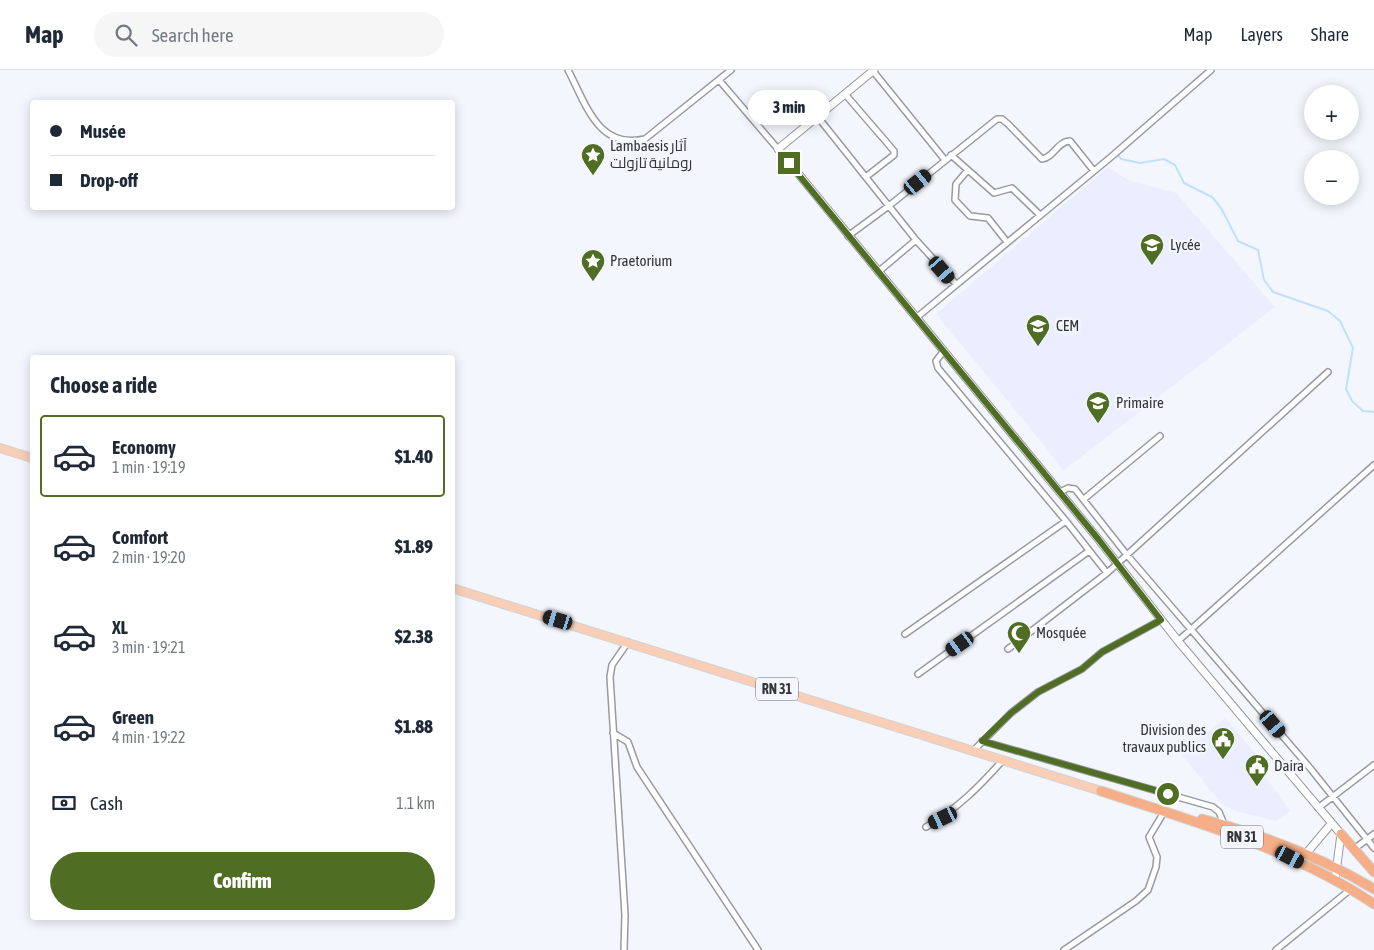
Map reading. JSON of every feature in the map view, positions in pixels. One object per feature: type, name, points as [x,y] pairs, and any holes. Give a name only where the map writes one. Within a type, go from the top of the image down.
[{"type":"highway","name":"RN 31","points":[[1100,791],[1260,834],[1306,853],[1374,889]]},
{"type":"highway","name":"RN 31","points":[[1100,791],[1254,841],[1335,880],[1374,904]]},
{"type":"highway","points":[[1341,834],[1374,872]]},
{"type":"main road","points":[[0,448],[30,457]]},
{"type":"main road","name":"RN 31","points":[[455,589],[1100,791]]},
{"type":"street","points":[[568,70],[598,126],[619,141],[632,142],[645,139],[731,70]]},
{"type":"street","points":[[916,318],[1094,171],[1211,70]]},
{"type":"street","points":[[778,149],[874,71],[945,160]]},
{"type":"street","points":[[719,80],[1060,492],[1178,641],[1341,834],[1335,880]]},
{"type":"street","points":[[845,94],[894,151],[894,155],[867,176]]},
{"type":"street","points":[[817,116],[867,176],[916,240],[956,284]]},
{"type":"street","points":[[848,236],[999,118],[1008,124],[1042,159],[1047,158],[1068,140],[1094,171]]},
{"type":"street","points":[[951,155],[994,193],[1009,188],[1014,189],[1040,215]]},
{"type":"street","points":[[967,171],[956,184],[955,200],[970,216],[988,218],[1007,242]]},
{"type":"street","points":[[878,272],[916,240]]},
{"type":"street","points":[[943,352],[936,361],[938,368],[1066,520],[1088,551],[1107,573]]},
{"type":"street","points":[[1008,648],[1107,573],[1328,372]]},
{"type":"street","points":[[1084,499],[1160,436]]},
{"type":"street","points":[[1178,641],[1374,465]]},
{"type":"street","points":[[1060,492],[1068,488],[1076,488],[1127,555],[1191,631],[1235,679],[1374,848]]},
{"type":"street","points":[[905,634],[1066,520]]},
{"type":"street","points":[[918,674],[1088,551]]},
{"type":"street","points":[[973,751],[1011,713],[1038,692],[1082,669],[1102,652],[1161,620]]},
{"type":"street","points":[[624,950],[625,915],[610,671],[628,642]]},
{"type":"street","points":[[613,733],[630,745],[637,767],[758,950]]},
{"type":"street","points":[[982,741],[1206,804],[1217,809],[1224,824]]},
{"type":"street","points":[[926,827],[943,818],[971,796],[1003,760]]},
{"type":"street","points":[[1318,808],[1374,765]]},
{"type":"street","points":[[1064,950],[1136,901],[1148,890],[1156,868],[1157,856],[1149,837],[1164,812]]},
{"type":"street","points":[[1299,862],[1331,824]]},
{"type":"street","points":[[1354,849],[1374,834]]},
{"type":"street","points":[[1276,950],[1351,889]]},
{"type":"shaded area","points":[[1108,167],[1128,180],[1176,193],[1275,307],[1063,471],[1044,445],[936,314]]},
{"type":"shaded area","name":"Division des travaux publics","points":[[1225,718],[1266,766],[1261,771],[1290,811],[1276,821],[1236,811],[1221,803],[1181,754]]},
{"type":"waterway","points":[[1118,155],[1121,159],[1140,163],[1164,159],[1175,165],[1184,183],[1212,197],[1221,208],[1238,241],[1258,250],[1264,280],[1273,292],[1328,311],[1340,321],[1353,348],[1346,389],[1352,401],[1363,411],[1374,412]]},
{"type":"place","name":"Lambaesis آثار رومانية تازولت","points":[[593,176]]},
{"type":"place","name":"Lycée","points":[[1152,266]]},
{"type":"place","name":"Praetorium","points":[[593,282]]},
{"type":"place","name":"CEM","points":[[1038,347]]},
{"type":"place","name":"Primaire","points":[[1098,424]]},
{"type":"place","name":"Mosquée","points":[[1019,654]]},
{"type":"place","name":"Division des travaux publics","points":[[1223,760]]},
{"type":"place","name":"Daira","points":[[1257,787]]},
{"type":"route","points":[[789,163],[1099,540],[1161,620],[1102,652],[1077,672],[1038,692],[1011,713],[982,741],[1168,794]]}]
